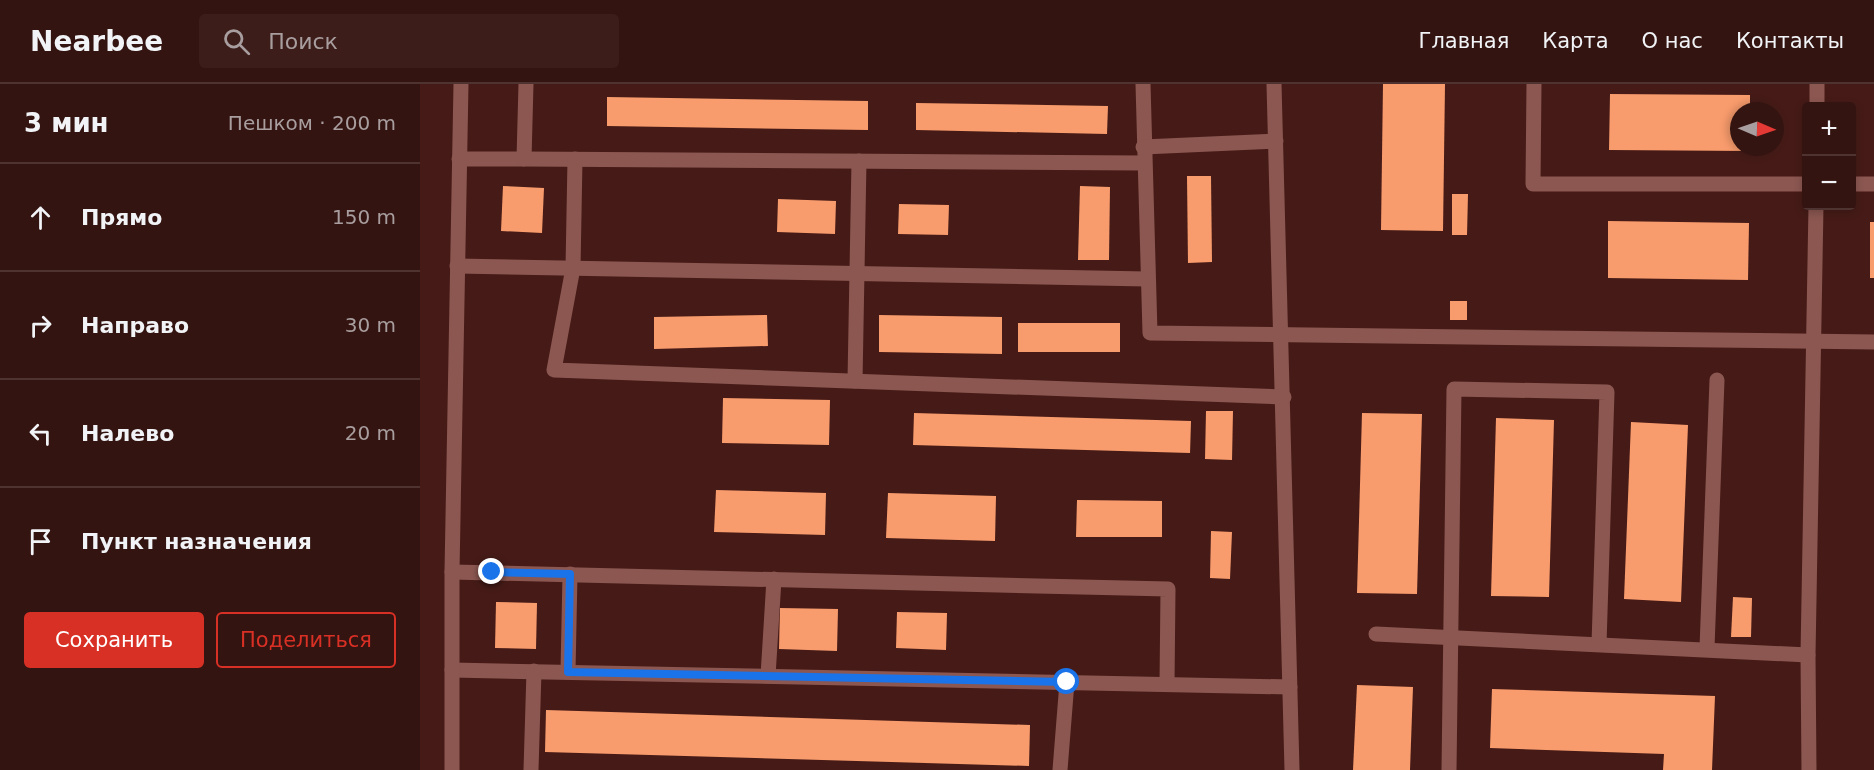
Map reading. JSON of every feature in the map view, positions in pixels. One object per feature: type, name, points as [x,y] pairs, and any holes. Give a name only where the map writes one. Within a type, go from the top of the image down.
[{"type":"street","points":[[452,770],[452,572],[461,84]]},
{"type":"street","points":[[524,159],[526,84]]},
{"type":"street","points":[[1143,84],[1143,163],[1150,333],[1874,342]]},
{"type":"street","points":[[1274,84],[1292,770]]},
{"type":"street","points":[[1534,84],[1533,184],[1802,184]]},
{"type":"street","points":[[1816,84],[1816,102]]},
{"type":"street","points":[[1143,147],[1276,141]]},
{"type":"street","points":[[459,159],[1143,163]]},
{"type":"street","points":[[575,159],[573,268],[555,370],[1284,397]]},
{"type":"street","points":[[855,381],[859,161]]},
{"type":"street","points":[[1856,184],[1874,184]]},
{"type":"street","points":[[1809,770],[1808,655],[1816,210]]},
{"type":"street","points":[[458,266],[1147,279]]},
{"type":"street","points":[[1707,648],[1717,380]]},
{"type":"street","points":[[1449,770],[1454,389],[1607,392],[1599,644]]},
{"type":"street","points":[[452,572],[1168,589],[1167,684]]},
{"type":"street","points":[[568,672],[570,574]]},
{"type":"street","points":[[768,676],[774,579]]},
{"type":"street","points":[[1376,634],[1707,648],[1808,655]]},
{"type":"street","points":[[452,670],[1290,687]]},
{"type":"street","points":[[531,770],[534,671]]},
{"type":"street","points":[[1060,770],[1067,682]]},
{"type":"building","points":[[1383,84],[1445,84],[1443,231],[1381,230]]},
{"type":"building","points":[[1610,94],[1750,95],[1750,102],[1730,102],[1730,151],[1609,150]]},
{"type":"building","points":[[607,97],[868,101],[868,130],[607,126]]},
{"type":"building","points":[[916,103],[1108,106],[1107,134],[916,130]]},
{"type":"building","points":[[1187,176],[1211,176],[1212,262],[1188,263]]},
{"type":"building","points":[[503,186],[544,188],[542,233],[501,231]]},
{"type":"building","points":[[1080,186],[1110,187],[1109,260],[1078,260]]},
{"type":"building","points":[[1452,194],[1468,194],[1467,235],[1452,235]]},
{"type":"building","points":[[778,199],[836,201],[835,234],[777,232]]},
{"type":"building","points":[[899,204],[949,205],[948,235],[898,234]]},
{"type":"building","points":[[1608,221],[1749,223],[1748,280],[1608,278]]},
{"type":"building","points":[[1870,222],[1874,222],[1874,278],[1870,278]]},
{"type":"building","points":[[1450,301],[1467,301],[1467,320],[1450,320]]},
{"type":"building","points":[[767,315],[768,346],[654,349],[654,317]]},
{"type":"building","points":[[879,315],[1002,317],[1002,354],[879,352]]},
{"type":"building","points":[[1018,323],[1120,323],[1120,352],[1018,352]]},
{"type":"building","points":[[723,398],[830,400],[829,445],[722,443]]},
{"type":"building","points":[[1206,411],[1233,411],[1232,460],[1205,459]]},
{"type":"building","points":[[914,413],[1191,421],[1190,453],[913,445]]},
{"type":"building","points":[[1362,413],[1422,414],[1417,594],[1357,593]]},
{"type":"building","points":[[1496,418],[1554,420],[1549,597],[1491,596]]},
{"type":"building","points":[[1631,422],[1688,425],[1681,602],[1624,599]]},
{"type":"building","points":[[716,490],[826,493],[825,535],[714,532]]},
{"type":"building","points":[[888,493],[996,496],[995,541],[886,538]]},
{"type":"building","points":[[1077,500],[1162,501],[1162,537],[1076,537]]},
{"type":"building","points":[[1211,531],[1232,532],[1230,579],[1210,578]]},
{"type":"building","points":[[1733,597],[1752,598],[1751,637],[1731,637]]},
{"type":"building","points":[[496,602],[537,603],[536,649],[495,648]]},
{"type":"building","points":[[780,608],[838,609],[837,651],[779,649]]},
{"type":"building","points":[[897,612],[947,613],[946,650],[896,648]]},
{"type":"building","points":[[1357,685],[1413,687],[1410,770],[1353,770]]},
{"type":"building","points":[[1492,689],[1715,696],[1712,770],[1663,770],[1664,754],[1490,748]]},
{"type":"building","points":[[546,710],[1030,725],[1029,766],[545,752]]},
{"type":"route","points":[[492,572],[570,574],[568,672],[1067,682]]}]
